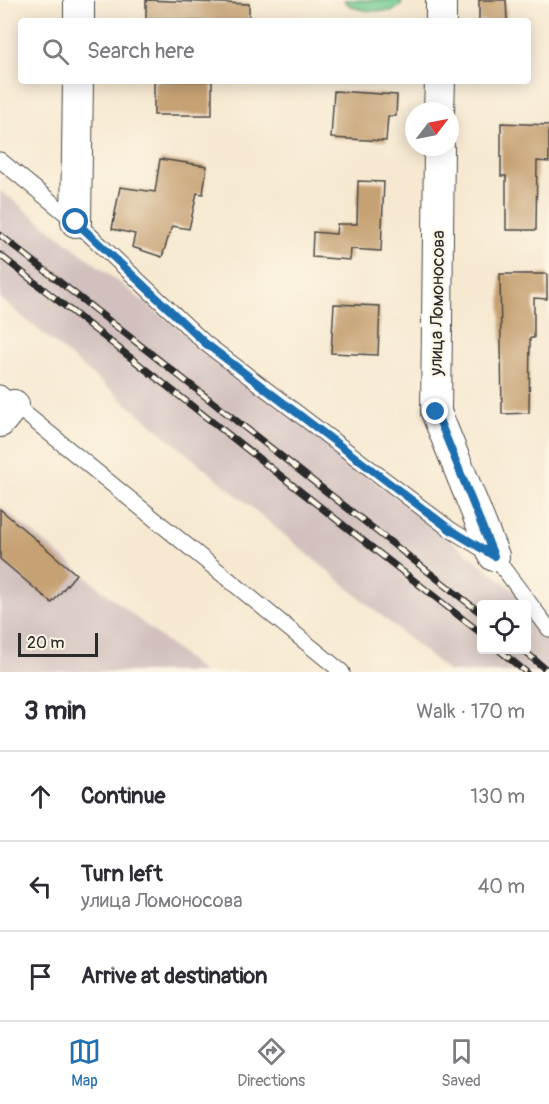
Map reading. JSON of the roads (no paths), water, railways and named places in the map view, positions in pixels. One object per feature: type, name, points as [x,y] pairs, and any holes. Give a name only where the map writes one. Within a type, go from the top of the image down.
[{"type":"street","points":[[79,0],[79,18]]},
{"type":"street","points":[[441,0],[441,18]]},
{"type":"street","points":[[76,222],[78,84]]},
{"type":"street","points":[[440,84],[440,102]]},
{"type":"street","name":"улица Ломоносова","points":[[439,156],[436,412],[494,556]]},
{"type":"lane","points":[[0,160],[76,222],[205,343],[451,530],[494,556],[549,629]]},
{"type":"lane","points":[[5,407],[342,672]]},
{"type":"railway","points":[[0,235],[477,610]]},
{"type":"railway","points":[[0,255],[477,630]]},
{"type":"railway","points":[[504,654],[526,672]]},
{"type":"railway","points":[[528,654],[549,672]]}]
